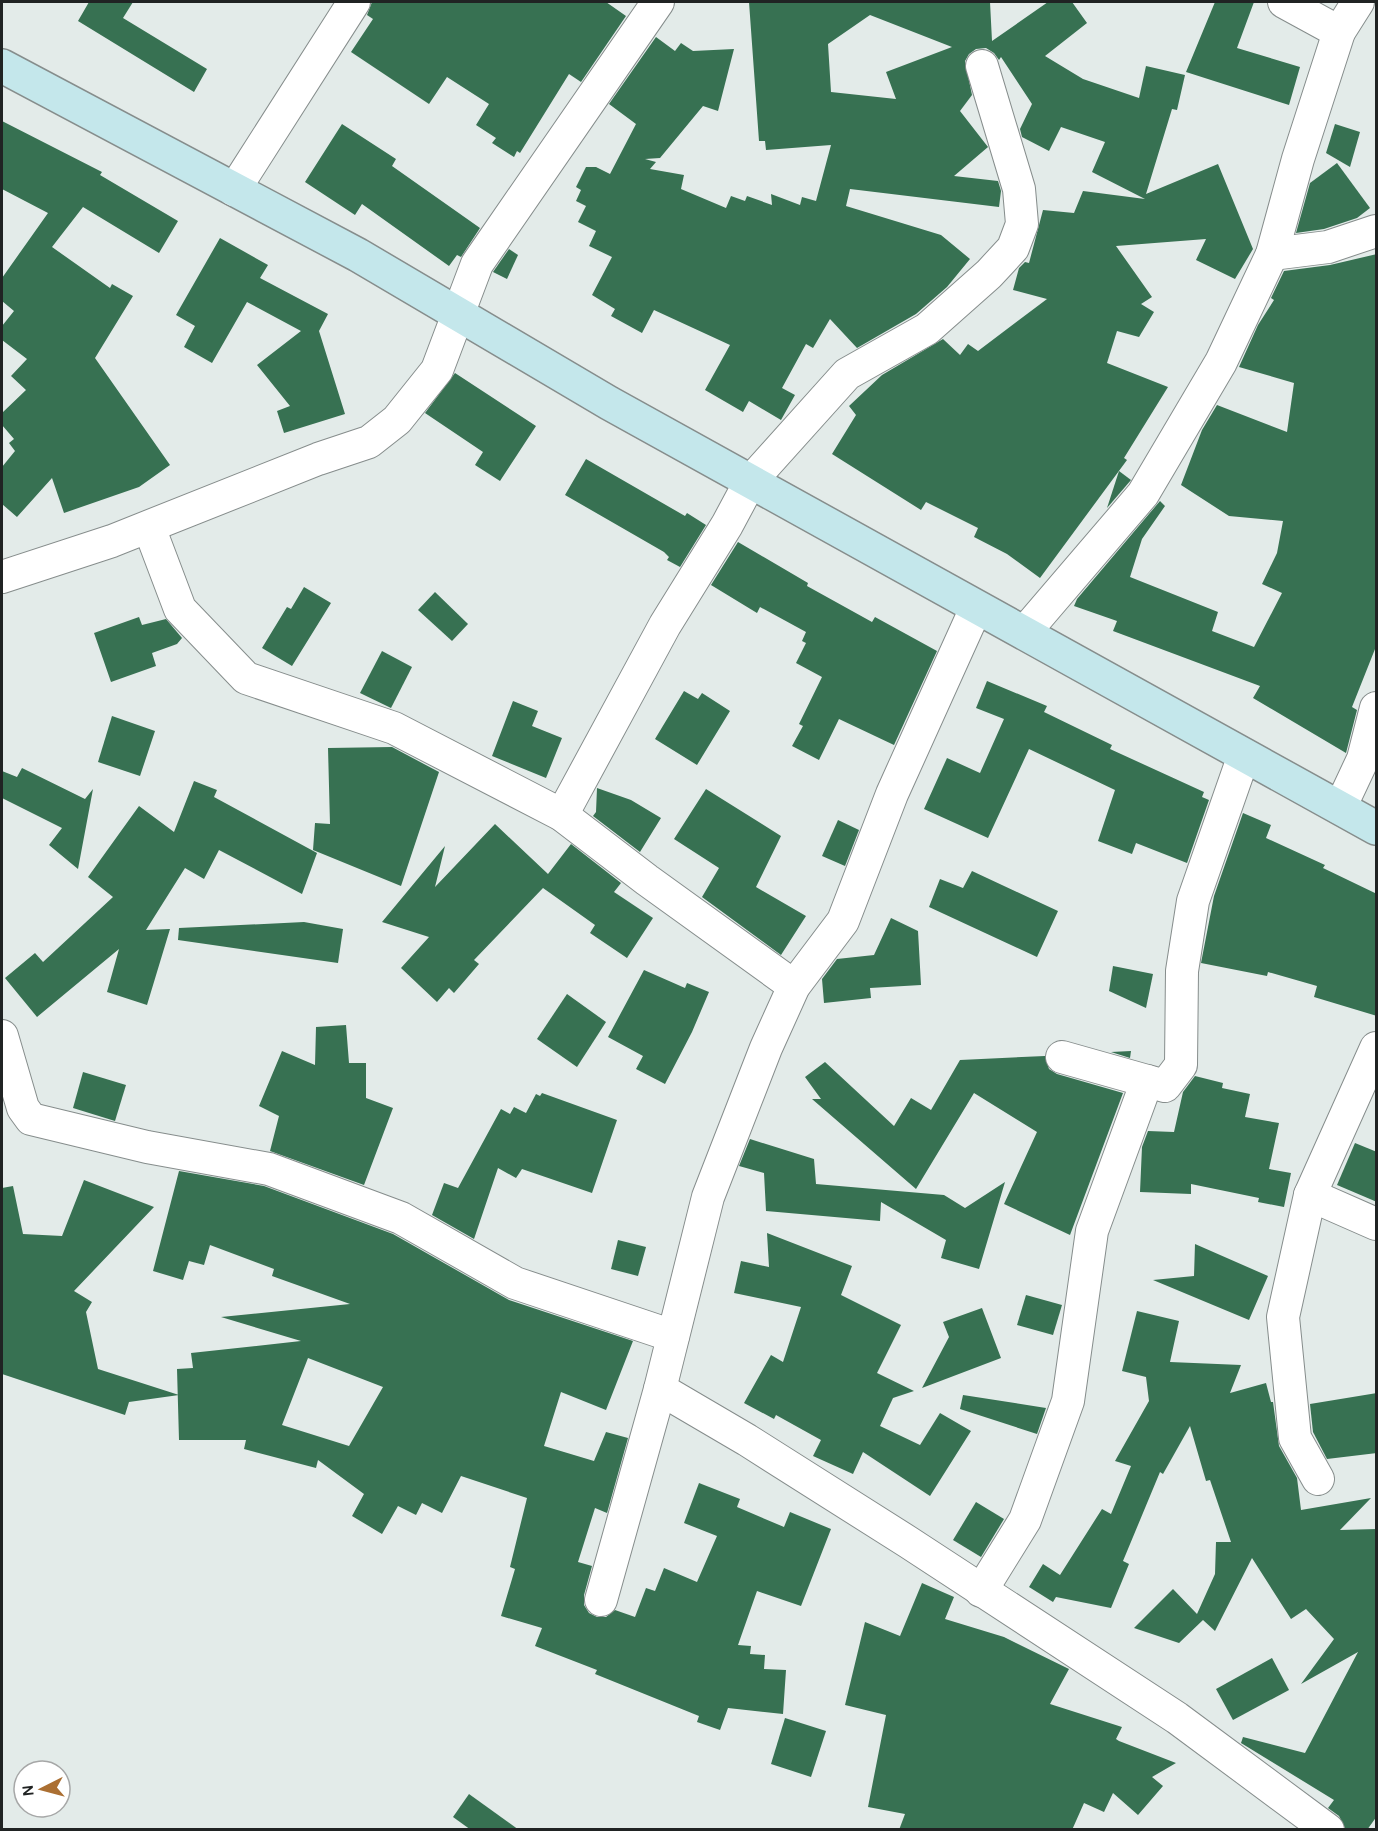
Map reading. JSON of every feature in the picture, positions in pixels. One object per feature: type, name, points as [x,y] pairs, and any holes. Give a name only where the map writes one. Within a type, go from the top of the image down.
[{"type":"main road","points":[[2,66],[358,255],[609,403],[1377,828]]},
{"type":"street","points":[[234,190],[354,2]]},
{"type":"street","points":[[2,577],[149,527],[318,459],[369,442],[397,420],[437,370],[477,264],[658,2]]},
{"type":"street","points":[[1284,2],[1339,32]]},
{"type":"street","points":[[1024,633],[1143,494],[1221,362],[1272,254],[1298,159],[1339,32],[1358,2]]},
{"type":"street","points":[[562,815],[665,625],[728,525],[750,482],[847,374],[927,329],[989,274],[1013,248],[1022,224],[1019,189],[982,66]]},
{"type":"street","points":[[1272,254],[1328,247],[1377,231]]},
{"type":"street","points":[[149,527],[180,609],[246,678],[394,728],[562,815],[794,986]]},
{"type":"street","points":[[601,1600],[660,1389],[708,1197],[766,1048],[794,986],[843,921],[892,794],[976,608]]},
{"type":"street","points":[[1340,807],[1363,759],[1377,708]]},
{"type":"street","points":[[1062,1057],[1166,1086],[1181,1065],[1182,971],[1193,901],[1244,755]]},
{"type":"street","points":[[2,1036],[23,1108],[31,1119],[147,1147],[269,1169],[402,1218],[515,1282],[673,1336]]},
{"type":"street","points":[[1318,1479],[1295,1438],[1283,1317],[1310,1195],[1377,1048]]},
{"type":"street","points":[[981,1591],[1025,1520],[1068,1401],[1092,1231],[1147,1081]]},
{"type":"street","points":[[1310,1195],[1377,1224]]},
{"type":"street","points":[[660,1389],[757,1446],[1177,1718],[1328,1830]]},
{"type":"building","points":[[89,2],[133,2],[123,18],[207,69],[194,92],[78,21]]},
{"type":"building","points":[[372,2],[606,2],[626,16],[581,82],[569,74],[520,153],[517,151],[514,157],[492,143],[496,138],[476,125],[489,104],[447,77],[429,104],[351,52],[373,19],[367,15]]},
{"type":"building","points":[[749,2],[990,2],[992,41],[1048,2],[1072,2],[1087,23],[1045,56],[1083,79],[1139,98],[1146,66],[1185,75],[1177,110],[1172,109],[1146,194],[1218,164],[1253,249],[1235,279],[1196,260],[1206,239],[1116,246],[1152,297],[1141,304],[1154,312],[1139,337],[1117,331],[1107,363],[1168,387],[1124,458],[1127,460],[1040,578],[1007,554],[974,537],[978,528],[926,502],[921,510],[832,454],[856,415],[849,406],[882,375],[943,339],[960,355],[968,344],[978,351],[1047,299],[1013,290],[1019,268],[1025,262],[1029,263],[1043,210],[1074,213],[1083,191],[1145,199],[1092,172],[1105,142],[1061,127],[1049,151],[1022,137],[1020,129],[1032,104],[1001,57],[999,60],[986,48],[976,49],[965,61],[972,95],[960,111],[988,147],[954,176],[998,181],[1001,191],[999,207],[850,189],[846,206],[941,235],[970,259],[947,287],[916,314],[857,348],[830,319],[813,348],[806,344],[782,388],[795,395],[781,420],[749,401],[743,412],[705,390],[730,345],[654,310],[642,333],[611,316],[615,309],[592,295],[612,257],[589,246],[596,231],[578,222],[586,206],[576,201],[581,190],[576,187],[586,167],[596,167],[610,174],[636,124],[609,104],[656,37],[675,51],[681,43],[693,51],[734,49],[718,111],[703,106],[660,158],[645,159],[656,162],[650,169],[684,175],[681,189],[726,208],[731,196],[745,201],[747,196],[772,205],[771,194],[800,205],[802,197],[816,201],[831,145],[766,150],[765,141],[759,141]],"holes":[[[870,15],[952,47],[886,72],[896,99],[831,92],[828,44]]]},
{"type":"building","points":[[1215,2],[1254,2],[1237,48],[1300,67],[1289,105],[1186,72]]},
{"type":"building","points":[[2,121],[102,172],[100,175],[178,221],[159,253],[83,207],[52,247],[110,288],[112,284],[133,296],[95,358],[170,465],[139,487],[64,513],[52,478],[17,517],[2,504],[2,467],[15,451],[9,443],[14,439],[2,425],[2,413],[26,390],[11,376],[27,359],[2,340],[2,326],[14,311],[2,301],[2,278],[48,213],[2,189]]},
{"type":"building","points":[[342,124],[396,159],[392,166],[480,228],[461,257],[457,255],[449,266],[362,204],[355,215],[305,182]]},
{"type":"building","points":[[1335,124],[1360,132],[1350,167],[1326,153]]},
{"type":"building","points":[[1337,163],[1370,208],[1357,218],[1324,229],[1296,233],[1310,183]]},
{"type":"building","points":[[220,238],[268,265],[260,278],[328,314],[319,331],[345,414],[284,433],[277,411],[290,406],[257,365],[301,331],[247,302],[212,363],[184,347],[195,326],[176,315]]},
{"type":"building","points":[[509,249],[518,255],[507,279],[493,272]]},
{"type":"building","points":[[1377,254],[1377,644],[1352,707],[1357,710],[1346,753],[1253,698],[1260,686],[1113,631],[1117,621],[1074,606],[1077,599],[1160,501],[1165,506],[1142,539],[1130,577],[1218,612],[1212,631],[1254,647],[1282,593],[1262,584],[1277,553],[1283,521],[1229,516],[1181,485],[1202,430],[1217,405],[1287,432],[1294,383],[1239,367],[1258,325],[1274,300],[1271,298],[1284,271],[1330,265]]},
{"type":"building","points":[[455,373],[536,426],[500,481],[475,465],[483,452],[425,413]]},
{"type":"building","points":[[586,459],[685,516],[687,513],[706,525],[680,567],[667,560],[669,557],[664,552],[565,495]]},
{"type":"building","points":[[1119,471],[1131,480],[1107,508]]},
{"type":"building","points":[[738,542],[808,583],[807,586],[872,622],[875,617],[937,651],[894,745],[839,719],[819,760],[792,746],[803,726],[799,724],[822,677],[796,663],[806,643],[802,641],[806,632],[760,607],[757,613],[711,585]]},
{"type":"building","points":[[304,587],[331,603],[292,666],[262,648],[287,607],[291,609]]},
{"type":"building","points":[[435,592],[468,624],[452,641],[418,610]]},
{"type":"building","points":[[139,617],[142,625],[166,619],[182,638],[177,644],[152,653],[156,666],[111,682],[94,633]]},
{"type":"building","points":[[382,651],[412,667],[391,708],[360,693]]},
{"type":"building","points":[[987,681],[1047,706],[1044,712],[1112,745],[1110,749],[1204,792],[1202,797],[1209,800],[1187,863],[1136,843],[1132,854],[1098,841],[1115,790],[1029,749],[988,838],[924,809],[947,758],[980,773],[1004,719],[976,708]]},
{"type":"building","points":[[684,691],[698,699],[702,693],[730,711],[697,765],[655,739]]},
{"type":"building","points":[[513,701],[538,711],[532,726],[562,738],[546,778],[492,756]]},
{"type":"building","points":[[112,716],[155,731],[140,776],[98,762]]},
{"type":"building","points":[[392,747],[439,772],[401,886],[313,850],[315,823],[330,824],[328,748]]},
{"type":"building","points":[[22,768],[85,799],[93,789],[78,869],[49,845],[62,828],[2,798],[2,771],[17,777]]},
{"type":"building","points":[[194,781],[217,790],[214,797],[317,853],[302,894],[219,850],[204,879],[185,868],[146,930],[170,929],[147,1005],[107,992],[119,949],[37,1017],[5,978],[35,953],[43,962],[113,897],[88,877],[139,806],[174,832]]},
{"type":"building","points":[[597,788],[631,800],[661,818],[640,852],[593,816],[596,812]]},
{"type":"building","points":[[706,789],[781,836],[756,887],[806,916],[781,955],[702,897],[719,868],[674,839]]},
{"type":"building","points":[[1243,813],[1271,825],[1266,838],[1325,865],[1323,868],[1377,894],[1377,1016],[1314,997],[1317,986],[1268,972],[1267,976],[1201,963],[1214,896]]},
{"type":"building","points":[[838,820],[859,830],[845,866],[822,856]]},
{"type":"building","points":[[495,824],[548,874],[571,844],[621,883],[614,892],[653,918],[627,958],[590,933],[595,925],[543,888],[474,960],[479,964],[454,993],[449,988],[437,1002],[401,968],[429,937],[382,922],[445,846],[435,887]]},
{"type":"building","points":[[972,871],[1058,911],[1037,957],[929,907],[940,879],[963,888]]},
{"type":"building","points":[[891,918],[918,931],[921,985],[870,988],[871,998],[824,1003],[822,979],[837,959],[874,955]]},
{"type":"building","points":[[304,922],[343,929],[338,963],[178,940],[179,928]]},
{"type":"building","points":[[1113,966],[1153,974],[1146,1008],[1109,991]]},
{"type":"building","points":[[644,970],[685,988],[687,983],[709,992],[692,1032],[665,1084],[636,1069],[643,1056],[608,1037]]},
{"type":"building","points":[[567,994],[606,1022],[577,1067],[537,1039]]},
{"type":"building","points":[[346,1025],[349,1063],[366,1063],[366,1098],[393,1108],[364,1185],[270,1151],[279,1116],[259,1106],[282,1051],[315,1065],[316,1027]]},
{"type":"building","points":[[1131,1051],[1130,1058],[1111,1052]]},
{"type":"building","points":[[1045,1056],[1049,1069],[1057,1074],[1123,1093],[1070,1235],[1004,1204],[1037,1132],[974,1093],[916,1189],[812,1099],[821,1099],[805,1077],[825,1062],[894,1126],[911,1098],[931,1110],[960,1060]]},
{"type":"building","points":[[83,1072],[126,1085],[115,1121],[73,1108]]},
{"type":"building","points":[[1195,1076],[1223,1083],[1222,1088],[1250,1094],[1245,1117],[1279,1123],[1269,1169],[1291,1173],[1284,1207],[1258,1202],[1259,1198],[1191,1184],[1191,1194],[1140,1192],[1142,1147],[1148,1131],[1174,1132],[1183,1092]]},
{"type":"building","points":[[542,1093],[617,1120],[592,1193],[522,1169],[516,1178],[498,1168],[474,1239],[432,1215],[444,1183],[458,1188],[501,1109],[510,1114],[514,1107],[526,1113],[536,1094],[540,1096]]},
{"type":"building","points":[[750,1139],[814,1159],[816,1184],[944,1195],[965,1208],[1005,1182],[979,1269],[941,1258],[946,1240],[881,1202],[880,1221],[766,1211],[764,1173],[739,1166]]},
{"type":"building","points":[[1355,1143],[1377,1152],[1377,1202],[1337,1185]]},
{"type":"building","points":[[179,1171],[264,1186],[393,1234],[509,1300],[633,1341],[606,1410],[561,1392],[544,1446],[594,1461],[606,1432],[628,1438],[607,1513],[595,1508],[578,1562],[592,1566],[584,1595],[584,1605],[589,1613],[597,1617],[606,1617],[615,1610],[635,1617],[646,1588],[655,1591],[664,1568],[697,1582],[717,1536],[684,1523],[699,1483],[740,1499],[737,1507],[784,1527],[790,1512],[831,1529],[801,1606],[757,1591],[738,1645],[751,1646],[750,1654],[765,1655],[764,1669],[786,1670],[783,1714],[728,1708],[720,1730],[697,1722],[699,1716],[595,1674],[597,1670],[535,1646],[542,1628],[501,1616],[515,1569],[510,1567],[527,1498],[461,1476],[442,1513],[422,1503],[416,1515],[398,1506],[382,1534],[352,1516],[364,1494],[318,1460],[316,1468],[244,1449],[246,1440],[179,1440],[177,1369],[193,1368],[191,1353],[301,1341],[221,1317],[350,1304],[272,1276],[274,1269],[210,1245],[204,1265],[189,1261],[183,1280],[153,1271]],"holes":[[[308,1358],[383,1387],[349,1446],[282,1425]]]},
{"type":"building","points":[[84,1180],[154,1207],[74,1291],[92,1302],[86,1312],[98,1369],[179,1395],[129,1402],[125,1415],[2,1374],[2,1188],[13,1186],[23,1234],[62,1236]]},
{"type":"building","points":[[767,1233],[852,1266],[841,1295],[901,1325],[877,1373],[914,1391],[893,1398],[880,1426],[920,1445],[940,1413],[971,1431],[930,1496],[863,1452],[853,1474],[813,1456],[821,1440],[776,1415],[774,1419],[744,1403],[771,1355],[783,1362],[801,1307],[734,1293],[741,1261],[769,1267]]},
{"type":"building","points":[[618,1240],[646,1247],[638,1276],[611,1269]]},
{"type":"building","points":[[1195,1244],[1268,1276],[1249,1320],[1153,1280],[1194,1276]]},
{"type":"building","points":[[1026,1295],[1062,1305],[1053,1335],[1017,1325]]},
{"type":"building","points":[[982,1308],[1001,1358],[922,1388],[949,1337],[943,1322]]},
{"type":"building","points":[[1137,1311],[1179,1321],[1170,1362],[1241,1365],[1230,1393],[1266,1383],[1271,1402],[1273,1402],[1279,1446],[1297,1478],[1301,1510],[1371,1498],[1340,1530],[1377,1529],[1377,1816],[1367,1830],[1346,1830],[1339,1816],[1328,1808],[1334,1800],[1241,1743],[1243,1737],[1305,1753],[1358,1652],[1301,1684],[1334,1639],[1306,1609],[1291,1619],[1252,1558],[1215,1631],[1203,1620],[1179,1643],[1134,1628],[1173,1589],[1197,1614],[1215,1574],[1216,1542],[1231,1542],[1210,1480],[1206,1481],[1190,1426],[1163,1474],[1160,1472],[1123,1561],[1129,1564],[1111,1608],[1056,1597],[1053,1602],[1029,1587],[1043,1564],[1060,1575],[1102,1509],[1111,1514],[1131,1466],[1115,1461],[1149,1401],[1146,1377],[1122,1371]]},
{"type":"building","points":[[1377,1393],[1377,1453],[1327,1459],[1313,1432],[1310,1404]]},
{"type":"building","points":[[963,1395],[1046,1408],[1037,1434],[960,1409]]},
{"type":"building","points":[[976,1502],[1004,1519],[981,1557],[953,1540]]},
{"type":"building","points":[[922,1583],[954,1597],[945,1619],[1004,1637],[1069,1669],[1050,1704],[1122,1727],[1116,1739],[1119,1741],[1176,1763],[1152,1777],[1163,1786],[1138,1815],[1113,1793],[1104,1812],[1084,1803],[1072,1830],[899,1830],[905,1814],[868,1807],[886,1715],[845,1705],[865,1622],[900,1636]]},
{"type":"building","points":[[1272,1658],[1289,1690],[1233,1720],[1216,1689]]},
{"type":"building","points":[[785,1718],[826,1731],[811,1777],[771,1764]]},
{"type":"building","points":[[469,1794],[519,1830],[471,1830],[453,1817]]}]
